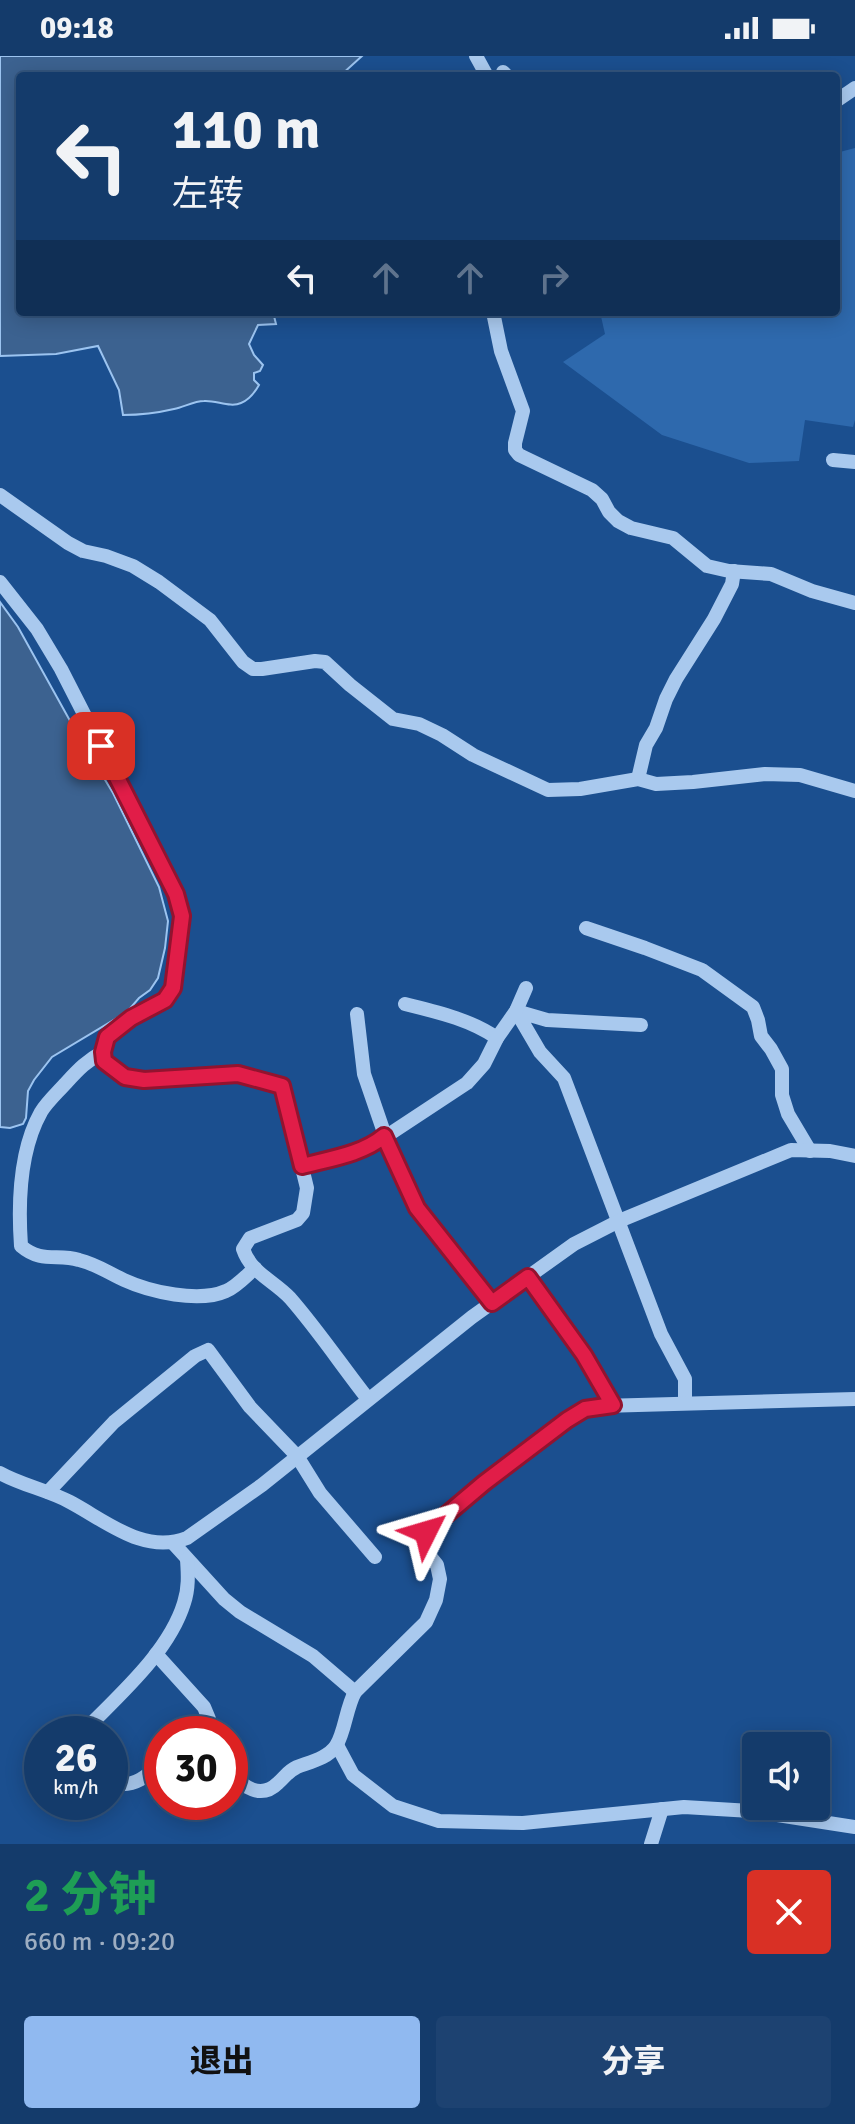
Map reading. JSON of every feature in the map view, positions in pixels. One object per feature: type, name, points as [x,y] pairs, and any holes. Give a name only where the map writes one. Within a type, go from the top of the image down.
[{"type":"street","points":[[494,316],[501,351],[523,411],[515,443],[519,455],[592,490],[618,521],[631,528],[673,538],[707,566],[771,574],[812,591],[855,603]]},
{"type":"street","points":[[833,460],[855,462]]},
{"type":"street","points":[[0,495],[68,543],[83,551],[133,566],[159,582],[210,620],[243,662],[253,669],[325,662],[393,719],[419,724],[473,755],[548,790],[580,789],[638,779],[656,784],[765,774],[800,775],[855,791]]},
{"type":"street","points":[[638,779],[646,745],[666,699],[714,619],[732,584],[734,571]]},
{"type":"street","points":[[0,582],[37,629],[61,669],[176,894],[182,916],[173,988],[165,1000],[148,1007],[107,1037],[104,1061],[125,1077],[144,1080],[238,1074],[282,1086],[307,1188],[303,1213],[297,1220],[250,1238],[243,1249],[247,1261],[292,1301],[368,1399]]},
{"type":"street","points":[[586,928],[702,970],[753,1007],[761,1036],[782,1069],[782,1095],[788,1114],[810,1151]]},
{"type":"street","points":[[302,1166],[376,1143],[467,1083],[484,1064],[526,988]]},
{"type":"street","points":[[405,1004],[457,1017],[497,1038]]},
{"type":"street","points":[[516,1011],[547,1020],[641,1025]]},
{"type":"street","points":[[516,1011],[540,1052],[564,1078],[661,1334],[685,1379],[685,1403]]},
{"type":"street","points":[[357,1014],[364,1074],[384,1136],[417,1208],[492,1303]]},
{"type":"street","points":[[103,1052],[85,1062],[41,1112],[27,1150],[22,1179],[21,1246],[30,1254],[53,1259],[74,1258],[123,1280],[172,1294],[209,1295],[227,1291],[255,1268]]},
{"type":"street","points":[[0,1473],[70,1502],[135,1538],[174,1544],[204,1527],[492,1303],[574,1244],[619,1221],[791,1150],[830,1151],[855,1156]]},
{"type":"street","points":[[528,1277],[584,1355],[613,1405]]},
{"type":"street","points":[[48,1492],[114,1422],[195,1356],[208,1350],[250,1407],[297,1456],[320,1493],[375,1557]]},
{"type":"street","points":[[248,1788],[267,1791],[286,1774],[331,1752],[337,1745],[355,1692],[426,1622],[436,1600],[440,1579],[437,1565],[420,1544],[426,1532],[567,1420],[585,1409],[613,1405],[855,1399]]},
{"type":"street","points":[[174,1544],[224,1599],[313,1656],[355,1692]]},
{"type":"street","points":[[98,1716],[156,1654],[179,1617],[188,1587],[187,1559]]},
{"type":"street","points":[[156,1654],[204,1707],[208,1716]]},
{"type":"street","points":[[337,1745],[353,1775],[393,1806],[439,1821],[523,1823],[684,1807],[751,1811],[855,1827]]},
{"type":"street","points":[[651,1844],[662,1809]]},
{"type":"shaded area","points":[[0,56],[362,56],[344,72],[16,72],[16,316],[274,316],[276,324],[258,325],[249,344],[263,365],[260,371],[254,373],[254,380],[259,385],[247,400],[232,405],[200,401],[161,412],[123,415],[119,390],[98,346],[56,354],[0,356]]},
{"type":"shaded area","points":[[855,148],[853,427],[805,420],[799,461],[749,463],[662,435],[563,362],[605,334],[601,316],[840,316],[840,152]]},
{"type":"shaded area","points":[[0,602],[18,627],[113,793],[159,887],[168,921],[158,978],[150,990],[127,1012],[52,1057],[28,1091],[23,1124],[10,1128],[0,1127]]},
{"type":"route","points":[[101,746],[176,894],[182,916],[173,988],[165,1000],[148,1007],[107,1037],[104,1061],[125,1077],[144,1080],[238,1074],[282,1086],[302,1166],[376,1143],[384,1136],[417,1208],[492,1303],[528,1277],[584,1355],[613,1405],[585,1409],[567,1420],[426,1532]]}]
